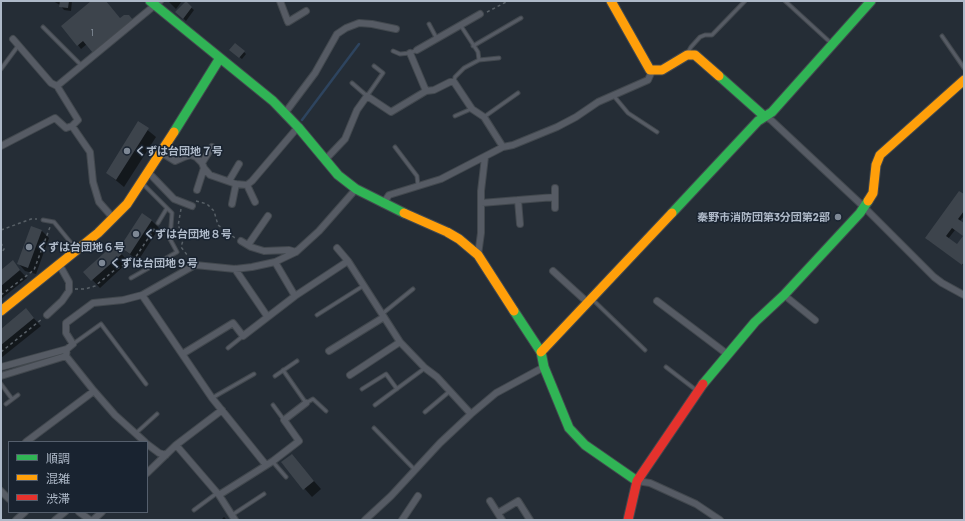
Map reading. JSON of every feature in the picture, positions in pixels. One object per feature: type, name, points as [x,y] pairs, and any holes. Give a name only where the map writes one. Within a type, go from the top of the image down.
[{"type":"street","points":[[280,1],[288,22],[306,11]]},
{"type":"street","points":[[611,1],[647,66],[652,71]]},
{"type":"street","points":[[541,352],[764,116],[772,112],[869,2]]},
{"type":"street","points":[[57,86],[155,3],[285,113],[338,175],[356,189],[383,204],[447,232],[459,239],[478,255],[541,352],[544,367],[569,428],[585,445],[638,481],[650,482],[696,504],[720,520]]},
{"type":"street","points":[[417,50],[480,14]]},
{"type":"street","points":[[285,113],[315,73],[337,34],[359,23],[396,29]]},
{"type":"street","points":[[1,146],[55,118],[66,128],[72,126],[78,120],[57,86],[51,83],[13,39]]},
{"type":"street","points":[[410,53],[426,91]]},
{"type":"street","points":[[652,71],[662,70],[687,55],[695,55],[701,58],[764,116],[771,120],[864,207],[934,277],[964,295]]},
{"type":"street","points":[[1,311],[114,219],[143,184],[220,58]]},
{"type":"street","points":[[383,204],[389,195],[418,186],[428,185],[503,147],[513,145],[557,127],[576,117],[598,102],[648,80],[652,71]]},
{"type":"street","points":[[628,520],[638,481],[698,391],[727,354],[756,322],[784,295],[864,207],[873,193],[876,165],[880,155],[964,80]]},
{"type":"street","points":[[325,160],[344,139],[357,110],[367,96],[391,112],[426,91],[454,82],[472,109],[484,117],[503,147]]},
{"type":"street","points":[[72,126],[90,152],[93,182],[99,202],[114,219]]},
{"type":"street","points":[[162,153],[175,161],[191,155],[210,175],[236,184],[247,185],[298,127]]},
{"type":"street","points":[[197,190],[203,166],[212,147]]},
{"type":"street","points":[[478,255],[481,233],[481,203],[485,157]]},
{"type":"street","points":[[229,181],[239,164]]},
{"type":"street","points":[[149,174],[174,199],[188,204]]},
{"type":"street","points":[[232,204],[236,184]]},
{"type":"street","points":[[247,185],[255,202]]},
{"type":"street","points":[[555,188],[555,208]]},
{"type":"street","points":[[1,376],[66,352],[73,344],[66,332],[66,323],[86,307],[99,301],[122,300],[142,295],[194,265],[235,269],[275,262],[296,252],[320,231],[356,189]]},
{"type":"street","points":[[481,203],[555,197]]},
{"type":"street","points":[[518,200],[520,224]]},
{"type":"street","points":[[248,245],[268,216]]},
{"type":"street","points":[[263,223],[270,228]]},
{"type":"street","points":[[241,241],[264,251],[289,250],[296,252]]},
{"type":"street","points":[[337,248],[348,261],[400,342],[425,368],[437,377],[471,414]]},
{"type":"street","points":[[184,353],[233,323],[242,336],[295,296],[348,261]]},
{"type":"street","points":[[275,262],[295,296]]},
{"type":"street","points":[[47,315],[62,301],[69,288],[69,282],[59,264]]},
{"type":"street","points":[[235,269],[267,316]]},
{"type":"street","points":[[553,271],[589,300]]},
{"type":"street","points":[[142,295],[184,353],[212,398],[266,465]]},
{"type":"street","points":[[784,295],[815,320]]},
{"type":"street","points":[[657,301],[727,354]]},
{"type":"street","points":[[329,351],[383,315]]},
{"type":"street","points":[[350,375],[400,342]]},
{"type":"street","points":[[1,367],[66,352]]},
{"type":"street","points":[[66,352],[94,391],[114,415],[143,441]]},
{"type":"street","points":[[365,520],[373,514],[440,443],[471,414],[496,394],[544,367]]},
{"type":"street","points":[[27,441],[94,391]]},
{"type":"street","points":[[218,494],[273,461],[299,441],[284,420],[306,403]]},
{"type":"street","points":[[148,472],[176,445],[222,410]]},
{"type":"street","points":[[148,445],[159,453],[166,455]]},
{"type":"street","points":[[176,445],[218,494],[233,518]]},
{"type":"street","points":[[402,520],[418,496]]},
{"type":"street","points":[[490,501],[502,520]]},
{"type":"street","points":[[498,513],[518,501],[530,520]]},
{"type":"street","points":[[16,520],[23,513]]},
{"type":"street","points":[[55,520],[64,513]]},
{"type":"street","points":[[80,513],[90,520]]},
{"type":"street","points":[[93,520],[101,513]]},
{"type":"lane","points":[[687,55],[691,47],[700,37],[705,34],[712,35],[745,1]]},
{"type":"lane","points":[[785,1],[832,45]]},
{"type":"lane","points":[[473,46],[521,18]]},
{"type":"lane","points":[[429,24],[437,39]]},
{"type":"lane","points":[[461,26],[478,52],[478,60]]},
{"type":"lane","points":[[43,27],[82,66]]},
{"type":"lane","points":[[942,36],[964,68]]},
{"type":"lane","points":[[1,69],[18,46]]},
{"type":"lane","points":[[393,51],[400,54],[410,53],[417,50]]},
{"type":"lane","points":[[454,82],[455,77],[464,68],[478,60],[499,58]]},
{"type":"lane","points":[[352,84],[367,96],[383,73],[374,66]]},
{"type":"lane","points":[[484,117],[518,93]]},
{"type":"lane","points":[[613,95],[628,113],[657,132]]},
{"type":"lane","points":[[455,116],[472,109]]},
{"type":"lane","points":[[395,147],[417,176],[418,186]]},
{"type":"lane","points":[[131,278],[177,252],[170,239],[172,213],[143,184]]},
{"type":"lane","points":[[158,223],[168,208]]},
{"type":"lane","points":[[43,220],[52,222],[77,250]]},
{"type":"lane","points":[[317,315],[363,286]]},
{"type":"lane","points":[[383,315],[413,289]]},
{"type":"lane","points":[[589,300],[645,350]]},
{"type":"lane","points":[[73,344],[101,324],[146,384]]},
{"type":"lane","points":[[228,348],[242,336]]},
{"type":"lane","points":[[275,376],[297,361]]},
{"type":"lane","points":[[666,367],[698,391]]},
{"type":"lane","points":[[375,405],[425,368]]},
{"type":"lane","points":[[283,370],[306,403],[313,399],[326,411]]},
{"type":"lane","points":[[212,398],[254,374]]},
{"type":"lane","points":[[362,389],[386,374],[397,389]]},
{"type":"lane","points":[[1,384],[12,399]]},
{"type":"lane","points":[[425,412],[450,391]]},
{"type":"lane","points":[[6,404],[18,395]]},
{"type":"lane","points":[[273,405],[284,420]]},
{"type":"lane","points":[[135,435],[157,414]]},
{"type":"lane","points":[[374,428],[415,470]]},
{"type":"lane","points":[[273,461],[286,477]]},
{"type":"lane","points":[[194,510],[218,494]]},
{"type":"lane","points":[[233,518],[264,494]]},
{"type":"path","points":[[480,14],[508,1]]},
{"type":"path","points":[[194,265],[181,247],[185,234],[178,226],[188,204],[198,200],[207,204],[214,211],[218,225],[241,241]]},
{"type":"path","points":[[1,230],[31,219],[43,220]]},
{"type":"path","points":[[1,295],[34,270],[52,222]]},
{"type":"path","points":[[69,288],[85,289],[95,286],[116,270],[132,261],[158,223]]},
{"type":"path","points":[[1,243],[4,250],[1,254]]},
{"type":"path","points":[[1,352],[47,315]]},
{"type":"building","points":[[60,1],[69,1],[68,8],[59,7]]},
{"type":"building","points":[[91,1],[106,1],[120,18],[124,15],[129,15],[133,20],[93,53],[83,41],[77,46],[61,26]]},
{"type":"building","points":[[186,1],[192,7],[183,19],[175,12]]},
{"type":"building","points":[[235,43],[245,51],[239,58],[229,50]]},
{"type":"building","name":"くずは台団地７号","points":[[138,121],[149,128],[116,180],[106,173]]},
{"type":"building","points":[[959,191],[964,194],[964,211],[958,219],[964,223],[964,262],[962,265],[925,238]],"holes":[[[952,228],[963,236],[957,244],[946,236]]]},
{"type":"building","name":"くずは台団地８号","points":[[142,213],[152,220],[130,254],[120,247]]},
{"type":"building","name":"くずは台団地６号","points":[[31,226],[42,230],[28,268],[17,264]]},
{"type":"building","name":"くずは台団地９号","points":[[113,245],[122,254],[91,281],[83,272]]},
{"type":"building","points":[[13,260],[20,270],[1,286],[1,270]]},
{"type":"building","points":[[26,308],[34,318],[1,345],[1,329]]},
{"type":"building","points":[[292,454],[314,481],[303,490],[281,462]]},
{"type":"waterway","points":[[302,120],[359,44]]},
{"type":"traffic: fast","points":[[150,1],[273,101],[298,127],[338,175],[356,189],[404,213]]},
{"type":"traffic: fast","points":[[672,213],[758,121],[772,112],[871,1]]},
{"type":"traffic: fast","points":[[174,132],[220,58]]},
{"type":"traffic: fast","points":[[719,76],[764,116]]},
{"type":"traffic: fast","points":[[703,384],[755,322],[784,295],[860,213],[868,201]]},
{"type":"traffic: fast","points":[[514,311],[541,352],[544,367],[569,428],[585,445],[637,481]]},
{"type":"traffic: slow","points":[[611,1],[650,70],[662,70],[687,55],[695,55],[719,76]]},
{"type":"traffic: slow","points":[[868,201],[873,193],[876,165],[880,155],[964,80]]},
{"type":"traffic: slow","points":[[1,311],[98,233],[127,204],[174,132]]},
{"type":"traffic: slow","points":[[404,213],[447,232],[459,239],[478,255],[514,311]]},
{"type":"traffic: slow","points":[[541,352],[672,213]]},
{"type":"traffic: jam","points":[[628,520],[637,481],[703,384]]},
{"type":"place","name":"くずは台団地７号","points":[[127,151]]},
{"type":"place","name":"秦野市消防団第3分団第2部","points":[[838,217]]},
{"type":"place","name":"くずは台団地８号","points":[[136,234]]},
{"type":"place","name":"くずは台団地６号","points":[[29,247]]},
{"type":"place","name":"くずは台団地９号","points":[[102,263]]}]
